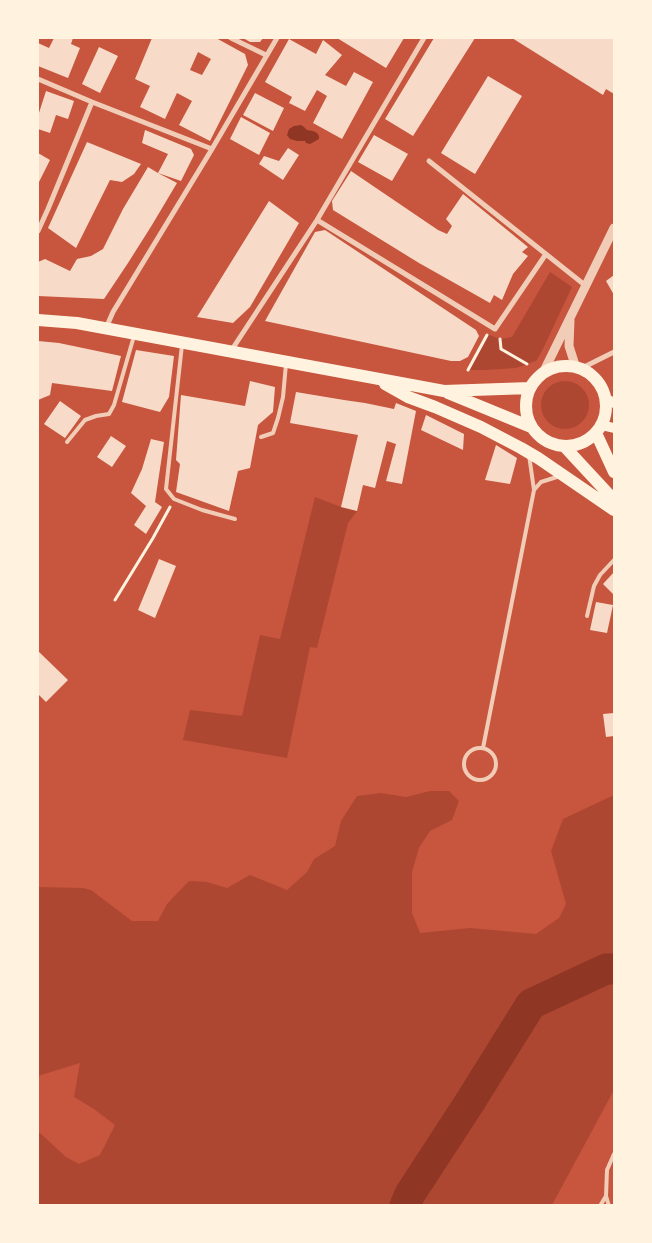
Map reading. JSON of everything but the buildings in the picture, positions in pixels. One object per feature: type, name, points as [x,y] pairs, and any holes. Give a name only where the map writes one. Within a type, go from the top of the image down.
[{"type":"main road","points":[[38,320],[77,323],[444,391],[531,428],[551,444],[564,446],[576,445],[587,440],[598,429],[610,401],[597,380],[589,373],[578,368],[565,366],[553,368],[535,380],[525,401],[526,414],[531,428]]},
{"type":"main road","points":[[374,378],[408,397],[481,427],[528,452],[614,510]]},
{"type":"main road","points":[[444,391],[530,388]]},
{"type":"main road","points":[[598,429],[614,428]]},
{"type":"main road","points":[[598,429],[614,472]]},
{"type":"main road","points":[[564,446],[614,500]]},
{"type":"street","points":[[231,38],[266,55]]},
{"type":"street","points":[[106,329],[114,312],[277,38]]},
{"type":"street","points":[[230,351],[317,220],[424,38]]},
{"type":"street","points":[[38,79],[212,149]]},
{"type":"street","points":[[38,231],[92,102]]},
{"type":"street","points":[[429,161],[586,286]]},
{"type":"street","points":[[317,220],[495,329],[546,254]]},
{"type":"street","points":[[543,373],[614,228]]},
{"type":"street","points":[[570,318],[569,346],[578,368],[614,352]]},
{"type":"lane","points":[[67,442],[86,420],[109,414],[114,405],[135,334]]},
{"type":"lane","points":[[182,343],[166,489],[174,500],[235,519]]},
{"type":"lane","points":[[261,437],[273,433],[278,418],[283,397],[286,362]]},
{"type":"lane","points":[[483,748],[534,490],[528,452]]},
{"type":"lane","points":[[534,490],[542,482],[563,476]]},
{"type":"lane","points":[[587,616],[594,586],[600,575],[614,560]]},
{"type":"lane","points":[[483,748],[488,750],[494,757],[496,767],[490,776],[481,780],[466,773],[463,763],[464,757],[472,749],[483,748]]},
{"type":"lane","points":[[609,1206],[606,1196],[607,1170],[614,1154]]},
{"type":"lane","points":[[600,1206],[606,1196]]},
{"type":"path","points":[[468,370],[487,334]]},
{"type":"path","points":[[500,339],[501,349],[527,364]]},
{"type":"path","points":[[115,600],[174,500]]},
{"type":"shaded area","points":[[301,125],[307,130],[317,133],[319,139],[310,144],[305,141],[290,139],[287,135],[289,129]]},
{"type":"shaded area","points":[[550,272],[572,287],[536,361],[516,368],[468,370],[487,334],[500,339],[512,337]]},
{"type":"shaded area","points":[[565,381],[574,383],[582,388],[587,396],[589,405],[587,414],[582,422],[574,427],[565,429],[556,427],[548,422],[543,414],[541,405],[543,396],[548,388],[556,383]]},
{"type":"shaded area","points":[[315,497],[357,511],[348,523],[317,648],[310,647],[287,758],[183,740],[190,710],[242,716],[260,635],[280,639]]},
{"type":"shaded area","points":[[430,791],[449,791],[459,801],[452,820],[430,831],[419,848],[412,872],[412,913],[420,933],[470,928],[536,934],[559,918],[566,904],[551,851],[563,819],[614,795],[614,1090],[552,1205],[38,1205],[38,1133],[66,1157],[79,1164],[100,1155],[115,1125],[74,1097],[80,1063],[38,1076],[38,887],[83,888],[91,890],[132,921],[158,921],[167,904],[189,881],[207,882],[227,888],[250,875],[287,890],[307,872],[314,859],[335,846],[341,821],[357,796],[381,793],[406,797]]},
{"type":"waterway","points":[[405,1206],[410,1194],[531,1004],[606,969],[614,969]]}]
